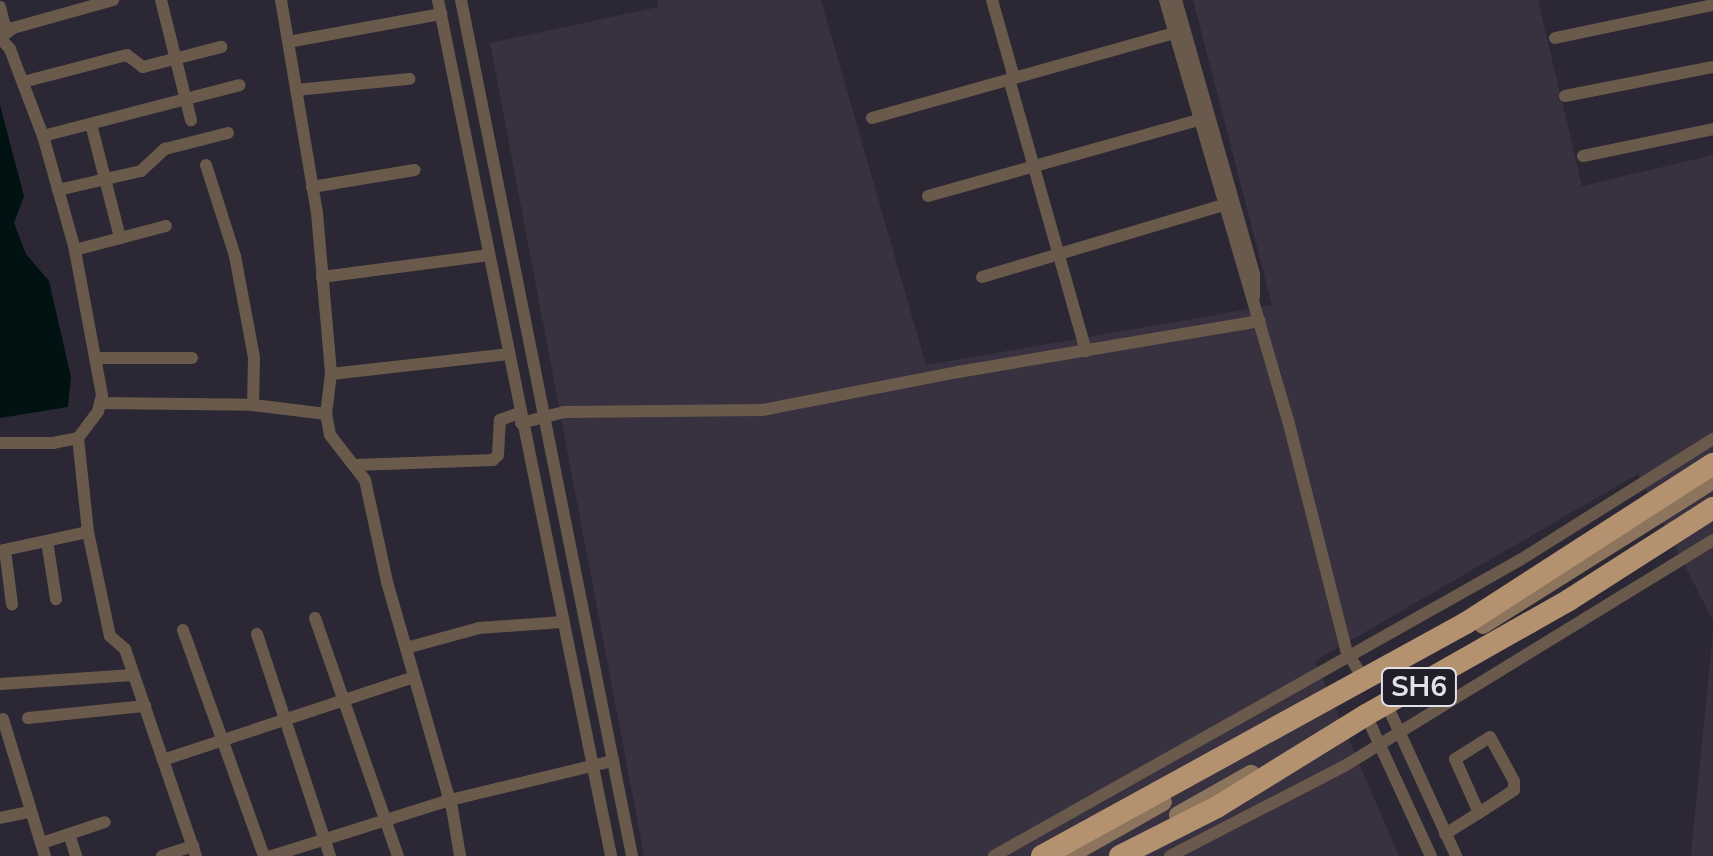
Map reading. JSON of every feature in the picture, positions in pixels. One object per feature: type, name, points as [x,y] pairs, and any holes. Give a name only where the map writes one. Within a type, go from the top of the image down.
[{"type":"highway","points":[[1042,856],[1466,622],[1713,464]]},
{"type":"highway","name":"SH6","points":[[1120,856],[1217,808],[1569,600],[1713,508]]},
{"type":"main road","points":[[1068,856],[1468,634],[1713,480]]},
{"type":"main road","points":[[1103,856],[1474,644],[1713,494]]},
{"type":"street","points":[[161,0],[191,120]]},
{"type":"street","points":[[282,0],[322,277],[331,374],[326,414],[330,435],[364,480],[406,648],[450,800],[460,856]]},
{"type":"street","points":[[461,0],[632,856]]},
{"type":"street","points":[[992,0],[1033,166],[1086,351]]},
{"type":"street","points":[[1164,0],[1244,283],[1254,297]]},
{"type":"street","points":[[1176,0],[1254,274],[1260,321],[1350,656],[1362,677]]},
{"type":"street","points":[[104,1],[6,31],[0,38],[10,49],[43,136],[75,250],[96,358],[100,403],[78,438],[88,532],[110,636],[125,649],[195,851],[162,856]]},
{"type":"street","points":[[1555,38],[1713,5]]},
{"type":"street","points":[[0,7],[6,31]]},
{"type":"street","points":[[288,42],[440,7],[611,856]]},
{"type":"street","points":[[872,118],[1174,33]]},
{"type":"street","points":[[23,82],[127,55],[140,67],[221,48]]},
{"type":"street","points":[[1565,96],[1713,67]]},
{"type":"street","points":[[296,90],[409,79]]},
{"type":"street","points":[[43,136],[240,85]]},
{"type":"street","points":[[928,196],[1199,120]]},
{"type":"street","points":[[91,124],[120,238]]},
{"type":"street","points":[[1583,156],[1713,129]]},
{"type":"street","points":[[58,190],[148,168],[165,149],[228,133]]},
{"type":"street","points":[[206,165],[235,256],[254,358],[252,405]]},
{"type":"street","points":[[312,187],[415,170]]},
{"type":"street","points":[[982,278],[1222,205]]},
{"type":"street","points":[[75,250],[166,226]]},
{"type":"street","points":[[322,277],[488,256]]},
{"type":"street","points":[[356,465],[493,460],[498,455],[500,420],[564,412],[762,410],[1260,321]]},
{"type":"street","points":[[331,374],[508,354]]},
{"type":"street","points":[[96,358],[192,358]]},
{"type":"street","points":[[100,403],[252,405],[326,414]]},
{"type":"street","points":[[0,443],[53,443],[78,438]]},
{"type":"street","points":[[994,856],[1520,560],[1713,439]]},
{"type":"street","points":[[12,604],[2,551],[88,532]]},
{"type":"street","points":[[1170,856],[1268,808],[1400,732],[1713,540]]},
{"type":"street","points":[[46,541],[56,599]]},
{"type":"street","points":[[315,618],[398,856]]},
{"type":"street","points":[[406,648],[480,628],[562,622]]},
{"type":"street","points":[[183,630],[268,856],[450,800],[613,761]]},
{"type":"street","points":[[257,634],[330,856]]},
{"type":"street","points":[[0,684],[133,675]]},
{"type":"street","points":[[163,760],[414,677]]},
{"type":"street","points":[[28,718],[145,706]]},
{"type":"street","points":[[1377,710],[1400,732],[1456,856]]},
{"type":"street","points":[[1377,710],[1379,744],[1432,856]]},
{"type":"street","points":[[2,719],[43,850],[69,834],[104,822]]},
{"type":"street","points":[[1446,834],[1479,813],[1516,785],[1490,737],[1454,759],[1479,813]]},
{"type":"street","points":[[0,818],[29,812]]},
{"type":"street","points":[[69,834],[76,856]]},
{"type":"shaded area","points":[[657,0],[821,0],[926,365],[1272,305],[1193,0],[1538,0],[1582,186],[1713,155],[1713,621],[1638,474],[1315,661],[1399,856],[644,856],[490,43],[658,7]]},
{"type":"shaded area","points":[[0,105],[24,196],[14,223],[26,254],[49,281],[71,377],[68,407],[0,418]]},
{"type":"shaded area","points":[[1713,630],[1713,856],[1691,856]]}]
